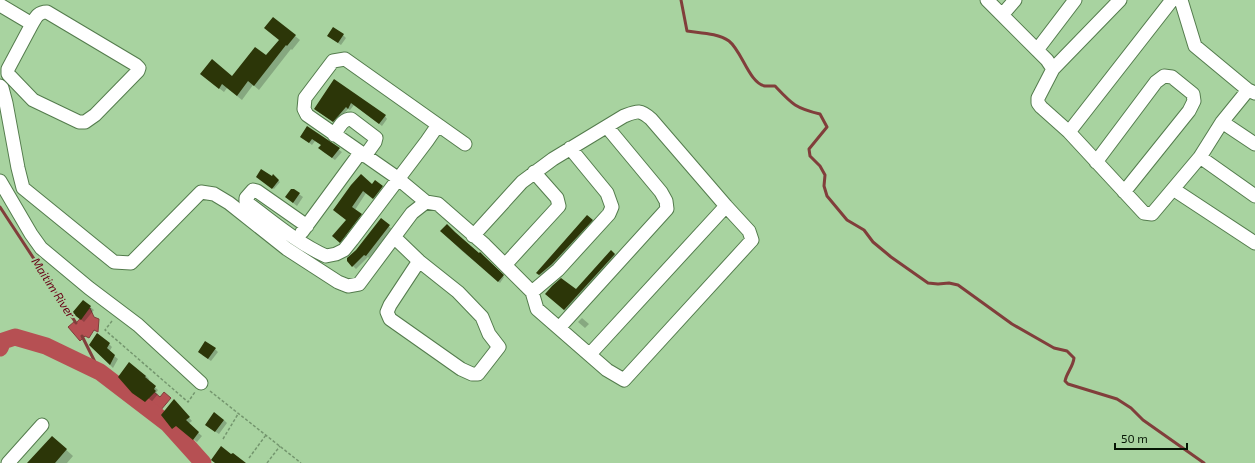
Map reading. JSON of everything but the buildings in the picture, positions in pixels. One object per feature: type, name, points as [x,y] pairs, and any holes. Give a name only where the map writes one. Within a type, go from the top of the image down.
[{"type":"street","points":[[987,0],[1047,60],[1054,69]]},
{"type":"street","points":[[1002,15],[1015,0]]},
{"type":"street","points":[[1037,50],[1075,0]]},
{"type":"street","points":[[1120,0],[1119,3],[1054,69],[1038,98],[1038,103],[1069,132],[1144,213],[1148,214],[1152,214],[1200,157],[1222,122],[1252,92],[1196,46],[1181,0]]},
{"type":"street","points":[[1069,132],[1172,0]]},
{"type":"street","points":[[0,5],[32,24]]},
{"type":"street","points":[[42,12],[46,12],[136,65],[139,68],[138,71],[96,115],[85,122],[79,122],[33,100],[8,74],[8,69],[32,24],[37,16],[42,12]]},
{"type":"street","points":[[465,144],[345,59],[333,61],[305,98],[304,109],[307,115],[398,179],[426,202],[438,204],[473,236],[505,265],[532,292],[537,309],[607,370],[624,380],[752,240],[749,231],[651,119],[644,112],[636,111],[624,116],[570,148],[534,172],[522,182],[473,236]]},
{"type":"street","points":[[1096,162],[1156,82],[1164,76],[1172,77],[1193,94],[1194,101],[1189,110],[1124,192]]},
{"type":"street","points":[[0,86],[2,88],[6,103],[23,188],[114,262],[131,263],[201,192],[214,194],[229,203],[287,249],[338,282],[348,286],[359,284],[412,213],[426,202]]},
{"type":"street","points":[[297,239],[362,154],[375,142],[376,138],[351,119],[344,121],[334,135]]},
{"type":"street","points":[[1222,122],[1255,144]]},
{"type":"street","points":[[307,226],[253,190],[246,198],[246,202],[297,239],[326,256],[336,254],[344,250],[360,231],[438,125]]},
{"type":"street","points":[[559,328],[667,209],[666,201],[661,192],[607,126]]},
{"type":"street","points":[[532,292],[558,270],[609,214],[612,207],[606,193],[570,148]]},
{"type":"street","points":[[1200,157],[1255,196]]},
{"type":"street","points":[[505,265],[559,206],[557,198],[534,172]]},
{"type":"street","points":[[0,181],[31,234],[41,248],[138,326],[201,383]]},
{"type":"street","points":[[1173,189],[1255,243]]},
{"type":"street","points":[[590,354],[726,206]]},
{"type":"street","points":[[394,237],[418,261],[458,292],[482,317],[489,334],[499,347],[478,374],[472,374],[461,369],[390,320],[387,312],[390,305],[418,261]]},
{"type":"street","points":[[8,463],[42,425]]},
{"type":"path","points":[[120,311],[105,330],[188,402]]},
{"type":"path","points":[[201,383],[301,463]]},
{"type":"path","points":[[223,439],[238,414]]},
{"type":"path","points":[[249,458],[266,435]]},
{"type":"path","points":[[267,463],[280,446]]},
{"type":"shaded area","points":[[90,308],[94,317],[99,319],[98,332],[94,330],[89,338],[85,336],[80,341],[68,327],[75,321],[76,323]]},
{"type":"shaded area","points":[[154,392],[160,397],[164,392],[171,398],[160,411],[147,400]]},
{"type":"waterway","points":[[681,0],[687,31],[725,38],[734,46],[750,73],[759,84],[765,86],[775,86],[794,104],[805,110],[820,114],[827,127],[809,149],[810,156],[820,166],[825,175],[824,186],[827,196],[847,220],[864,230],[873,242],[891,257],[928,283],[949,283],[958,285],[1012,324],[1054,348],[1067,351],[1074,358],[1065,381],[1068,384],[1117,399],[1131,408],[1143,420],[1204,463]]},
{"type":"waterway","name":"Maitim River","points":[[0,207],[76,323]]},
{"type":"waterway","name":"Maitim River","points":[[82,336],[100,372]]},
{"type":"waterway","name":"Maitim River","points":[[0,348],[3,341],[15,337],[46,346],[100,372],[168,424],[203,463]]}]
